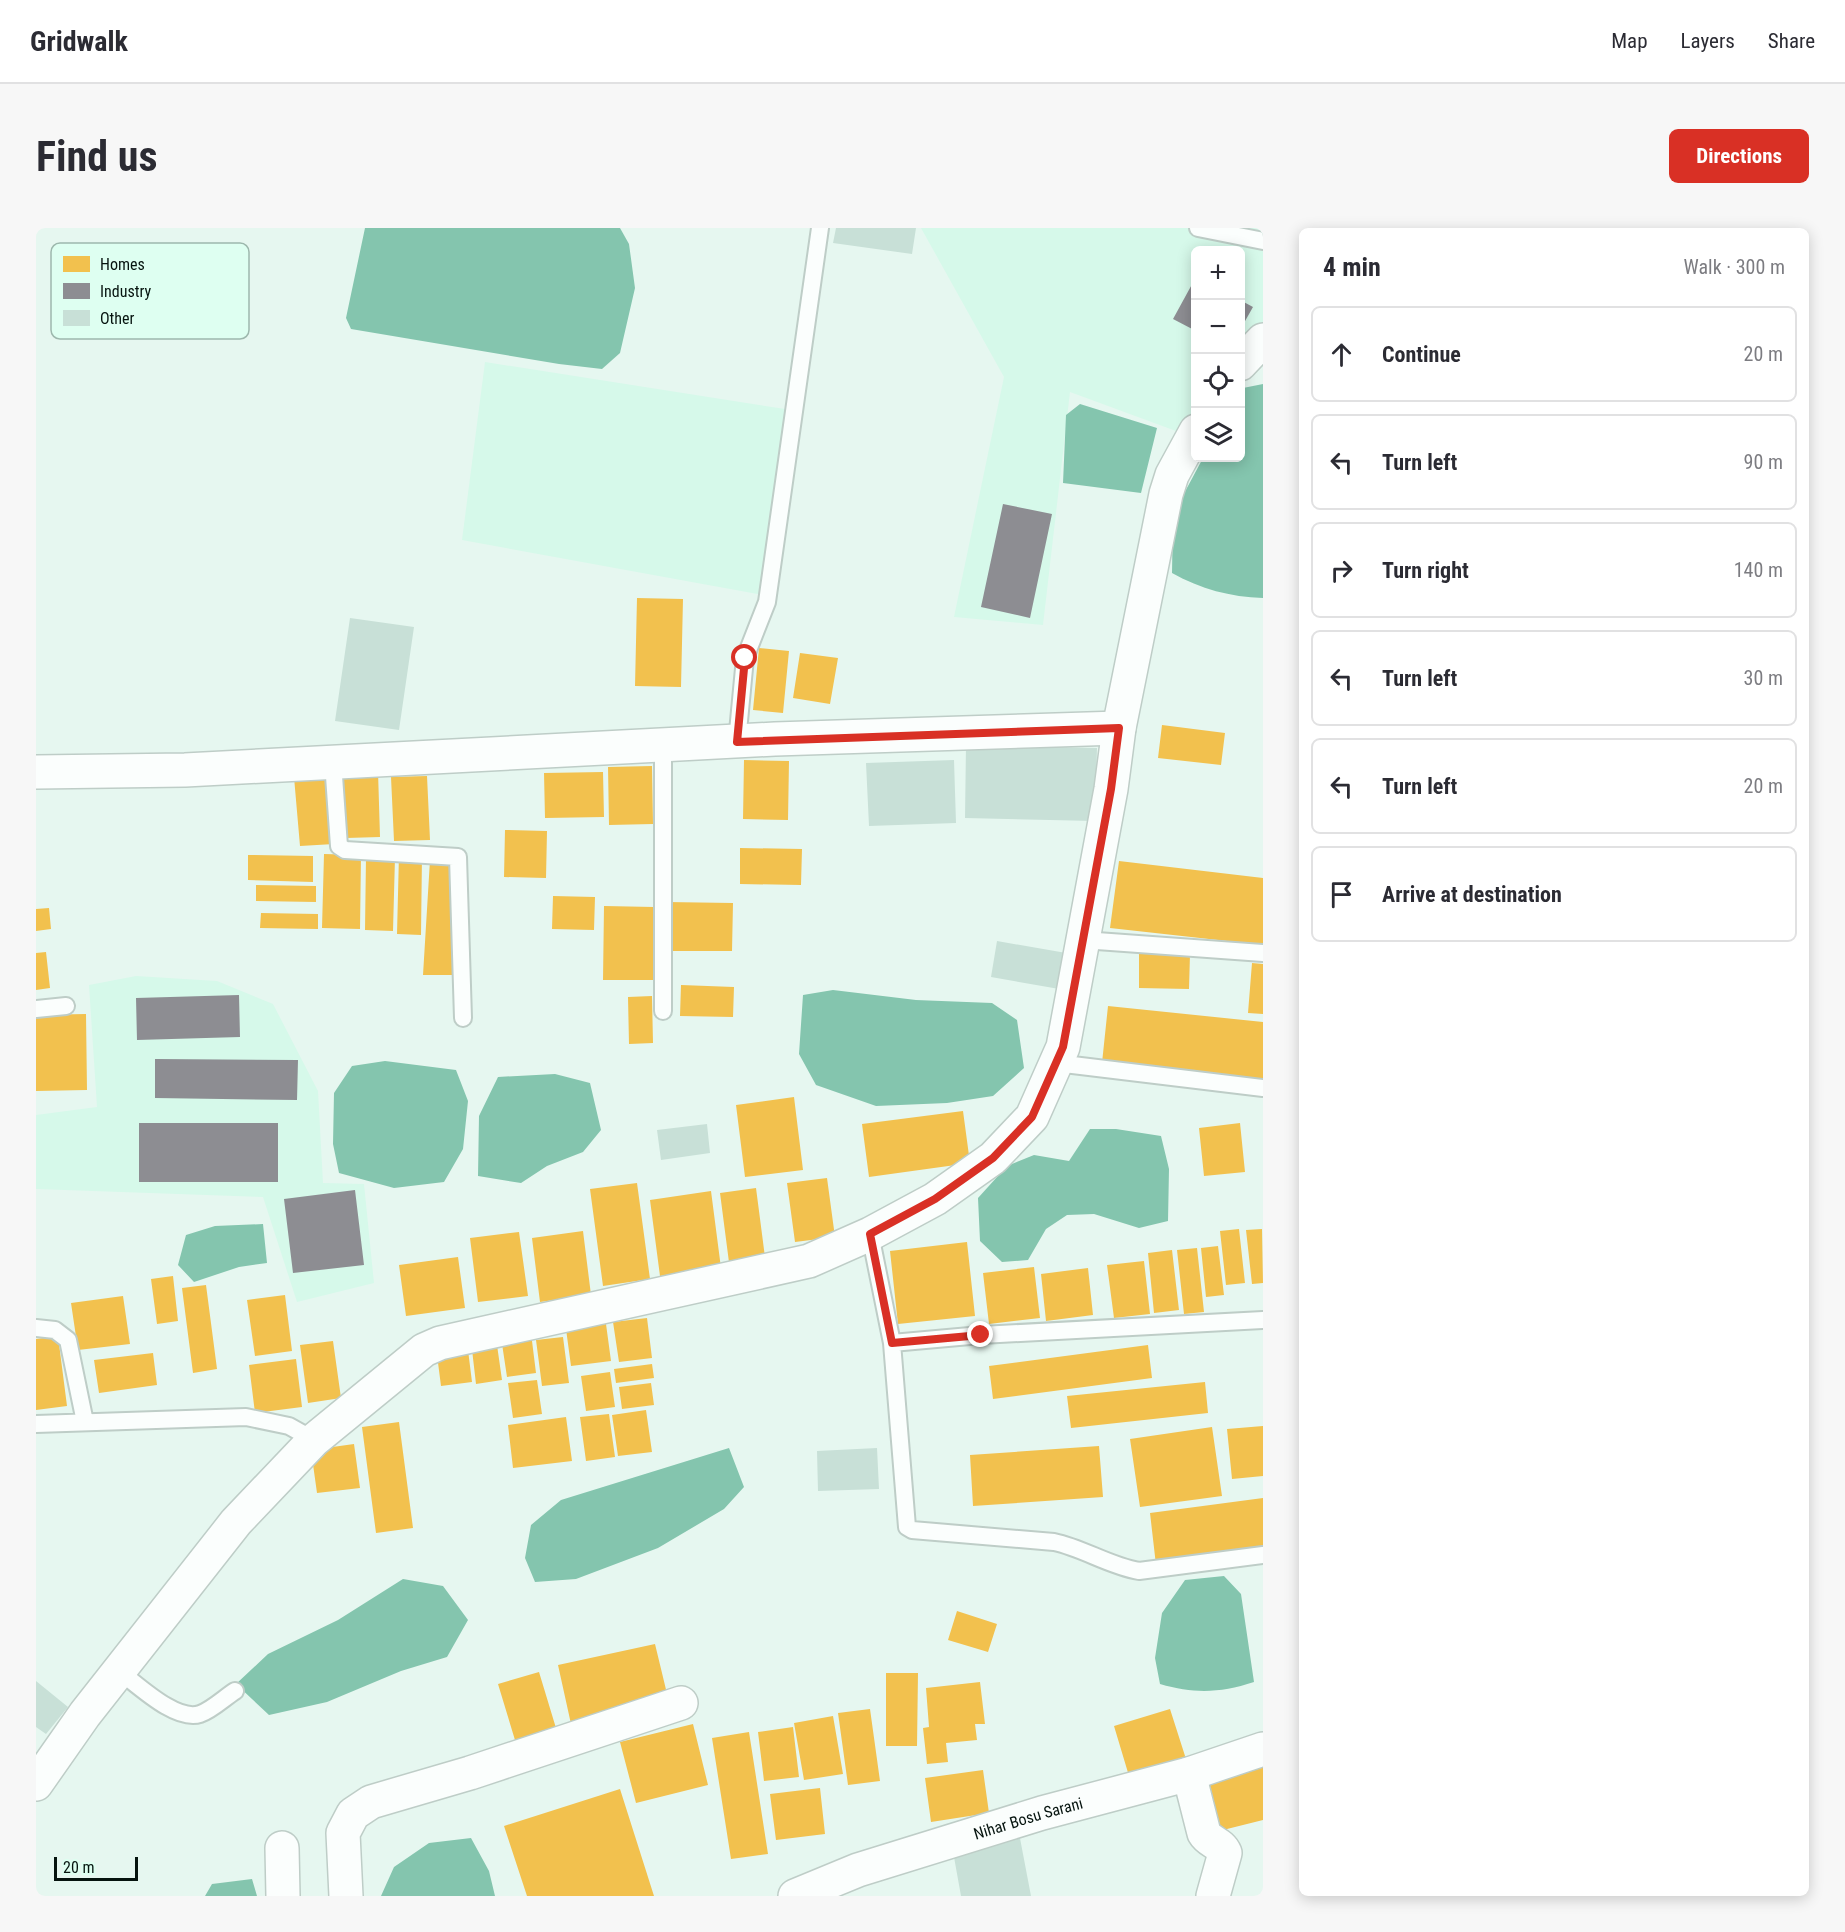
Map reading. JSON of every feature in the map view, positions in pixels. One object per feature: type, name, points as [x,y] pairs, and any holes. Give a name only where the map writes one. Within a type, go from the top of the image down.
[{"type":"street","points":[[1245,359],[1263,340]]},
{"type":"street","points":[[36,1784],[119,1671],[236,1522],[314,1440],[411,1359],[440,1343],[809,1261],[870,1234],[935,1199],[993,1158],[1032,1117],[1063,1047],[1111,789],[1119,728],[1166,494],[1172,475],[1191,440]]},
{"type":"street","points":[[36,772],[185,770],[663,745],[1119,728]]},
{"type":"street","points":[[346,1896],[343,1833],[353,1814],[371,1802],[470,1773],[681,1703]]},
{"type":"street","name":"Nihar Bosu Sarani","points":[[795,1896],[858,1870],[999,1826],[1189,1774],[1263,1749]]},
{"type":"street","points":[[1189,1774],[1204,1833],[1208,1840],[1222,1847],[1225,1853],[1213,1896]]},
{"type":"street","points":[[282,1848],[283,1896]]},
{"type":"lane","points":[[737,742],[745,658],[767,602],[820,228]]},
{"type":"lane","points":[[1197,228],[1263,241]]},
{"type":"lane","points":[[663,745],[663,1011]]},
{"type":"lane","points":[[333,762],[339,846],[345,850],[458,857],[463,1018]]},
{"type":"lane","points":[[1083,940],[1263,953]]},
{"type":"lane","points":[[36,1009],[66,1006]]},
{"type":"lane","points":[[1056,1063],[1263,1088]]},
{"type":"lane","points":[[870,1234],[892,1343],[907,1527],[912,1530],[1070,1545],[1124,1569],[1139,1571],[1263,1556]]},
{"type":"lane","points":[[892,1343],[992,1334],[1263,1320]]},
{"type":"lane","points":[[36,1328],[55,1330],[68,1340],[85,1422]]},
{"type":"lane","points":[[36,1424],[246,1417],[289,1426],[314,1440]]},
{"type":"lane","points":[[119,1671],[168,1707],[189,1716],[204,1713],[235,1691]]},
{"type":"shaded area","points":[[365,228],[620,228],[629,244],[635,288],[620,353],[602,369],[559,364],[351,329],[346,318]]},
{"type":"shaded area","points":[[921,228],[1263,228],[1263,354],[1245,379],[1245,246],[1191,246],[1191,437],[1070,392],[1043,625],[954,617],[1004,377]]},
{"type":"shaded area","points":[[485,362],[785,409],[763,595],[462,540]]},
{"type":"shaded area","points":[[1263,384],[1263,598],[1216,591],[1194,584],[1172,573],[1173,514],[1201,462],[1245,462],[1245,388]]},
{"type":"shaded area","points":[[1080,404],[1157,428],[1141,493],[1063,483],[1066,415]]},
{"type":"shaded area","points":[[136,976],[217,981],[273,1004],[318,1091],[323,1183],[364,1184],[374,1283],[297,1302],[263,1197],[36,1189],[36,1115],[97,1107],[89,985]]},
{"type":"shaded area","points":[[833,990],[916,1000],[992,1003],[1017,1020],[1024,1068],[993,1096],[947,1103],[876,1106],[816,1085],[799,1054],[803,995]]},
{"type":"shaded area","points":[[385,1061],[456,1070],[468,1101],[463,1149],[444,1182],[394,1188],[339,1173],[333,1144],[334,1093],[352,1066]]},
{"type":"shaded area","points":[[555,1074],[590,1083],[601,1130],[583,1152],[547,1166],[521,1183],[478,1176],[479,1116],[498,1077]]},
{"type":"shaded area","points":[[1090,1129],[1116,1129],[1161,1136],[1169,1169],[1168,1221],[1139,1228],[1094,1214],[1067,1215],[1046,1229],[1028,1260],[1002,1262],[980,1241],[978,1198],[1007,1166],[1034,1155],[1069,1161]]},
{"type":"shaded area","points":[[263,1224],[267,1263],[239,1267],[194,1282],[178,1265],[186,1235],[215,1226]]},
{"type":"shaded area","points":[[729,1448],[744,1487],[724,1509],[658,1548],[576,1579],[535,1582],[525,1558],[531,1525],[561,1500]]},
{"type":"shaded area","points":[[1224,1576],[1241,1594],[1254,1682],[1207,1691],[1160,1684],[1155,1658],[1162,1613],[1185,1580]]},
{"type":"shaded area","points":[[403,1579],[443,1586],[468,1620],[447,1657],[401,1671],[327,1702],[269,1715],[236,1684],[268,1654],[338,1620]]},
{"type":"shaded area","points":[[471,1838],[489,1871],[495,1896],[381,1896],[394,1867],[429,1843]]},
{"type":"shaded area","points":[[252,1879],[257,1896],[205,1896],[212,1884]]},
{"type":"building: Homes","points":[[637,598],[683,599],[681,687],[635,686]]},
{"type":"building: Homes","points":[[759,648],[789,651],[783,713],[753,710]]},
{"type":"building: Homes","points":[[800,653],[838,658],[830,704],[793,698]]},
{"type":"building: Homes","points":[[1162,725],[1225,733],[1221,765],[1158,758]]},
{"type":"building: Homes","points":[[744,760],[789,761],[788,820],[743,819]]},
{"type":"building: Homes","points":[[652,766],[653,824],[609,825],[608,767]]},
{"type":"building: Homes","points":[[378,771],[380,837],[346,838],[343,772]]},
{"type":"building: Homes","points":[[603,772],[604,817],[545,818],[544,773]]},
{"type":"building: Homes","points":[[329,774],[334,844],[300,846],[294,777]]},
{"type":"building: Homes","points":[[427,776],[430,840],[394,841],[391,777]]},
{"type":"building: Homes","points":[[505,830],[547,831],[546,878],[504,877]]},
{"type":"building: Homes","points":[[740,848],[802,849],[801,885],[740,884]]},
{"type":"building: Homes","points":[[324,854],[361,855],[360,929],[322,928]]},
{"type":"building: Homes","points":[[399,854],[422,855],[421,935],[397,934]]},
{"type":"building: Homes","points":[[248,855],[313,856],[313,882],[248,880]]},
{"type":"building: Homes","points":[[453,856],[452,975],[423,975],[430,860]]},
{"type":"building: Homes","points":[[366,857],[395,857],[393,931],[365,930]]},
{"type":"building: Homes","points":[[1119,861],[1263,878],[1263,945],[1110,928]]},
{"type":"building: Homes","points":[[256,885],[316,886],[316,902],[256,901]]},
{"type":"building: Homes","points":[[553,896],[595,897],[594,930],[552,929]]},
{"type":"building: Homes","points":[[666,902],[733,903],[732,951],[666,951]]},
{"type":"building: Homes","points":[[604,906],[654,907],[653,980],[603,980]]},
{"type":"building: Homes","points":[[49,908],[51,929],[36,931],[36,909]]},
{"type":"building: Homes","points":[[261,913],[318,914],[318,929],[260,928]]},
{"type":"building: Homes","points":[[46,952],[50,988],[36,990],[36,953]]},
{"type":"building: Homes","points":[[1139,954],[1190,954],[1189,989],[1139,988]]},
{"type":"building: Homes","points":[[1252,963],[1263,964],[1263,1014],[1248,1013]]},
{"type":"building: Homes","points":[[681,985],[734,987],[733,1017],[680,1016]]},
{"type":"building: Homes","points":[[652,996],[653,1043],[629,1044],[628,997]]},
{"type":"building: Homes","points":[[1108,1006],[1263,1022],[1263,1080],[1102,1063]]},
{"type":"building: Homes","points":[[86,1014],[87,1090],[36,1091],[36,1015]]},
{"type":"building: Homes","points":[[794,1097],[803,1170],[745,1177],[736,1105]]},
{"type":"building: Homes","points":[[963,1111],[970,1163],[869,1177],[862,1124]]},
{"type":"building: Homes","points":[[1240,1123],[1245,1172],[1204,1176],[1199,1128]]},
{"type":"building: Homes","points":[[827,1178],[835,1237],[795,1242],[787,1183]]},
{"type":"building: Homes","points":[[637,1183],[650,1279],[603,1286],[590,1189]]},
{"type":"building: Homes","points":[[756,1188],[766,1265],[730,1270],[720,1193]]},
{"type":"building: Homes","points":[[711,1191],[721,1268],[660,1276],[650,1200]]},
{"type":"building: Homes","points":[[1239,1229],[1245,1283],[1226,1285],[1220,1231]]},
{"type":"building: Homes","points":[[1262,1229],[1263,1283],[1252,1284],[1246,1230]]},
{"type":"building: Homes","points":[[583,1231],[591,1295],[540,1302],[532,1238]]},
{"type":"building: Homes","points":[[519,1232],[528,1296],[478,1302],[470,1238]]},
{"type":"building: Homes","points":[[967,1242],[975,1316],[898,1324],[890,1251]]},
{"type":"building: Homes","points":[[1218,1246],[1224,1295],[1206,1297],[1201,1248]]},
{"type":"building: Homes","points":[[1197,1248],[1204,1312],[1184,1314],[1177,1250]]},
{"type":"building: Homes","points":[[1172,1250],[1179,1310],[1154,1313],[1148,1253]]},
{"type":"building: Homes","points":[[458,1257],[465,1308],[406,1316],[399,1265]]},
{"type":"building: Homes","points":[[1144,1261],[1150,1314],[1114,1318],[1107,1265]]},
{"type":"building: Homes","points":[[1034,1267],[1040,1318],[989,1324],[983,1273]]},
{"type":"building: Homes","points":[[1088,1268],[1093,1315],[1046,1321],[1041,1274]]},
{"type":"building: Homes","points":[[173,1276],[178,1321],[157,1324],[151,1279]]},
{"type":"building: Homes","points":[[206,1285],[217,1369],[193,1373],[182,1288]]},
{"type":"building: Homes","points":[[285,1295],[292,1351],[255,1356],[247,1300]]},
{"type":"building: Homes","points":[[123,1296],[130,1344],[78,1350],[71,1303]]},
{"type":"building: Homes","points":[[647,1318],[652,1358],[619,1362],[613,1322]]},
{"type":"building: Homes","points":[[606,1324],[611,1361],[571,1366],[566,1329]]},
{"type":"building: Homes","points":[[531,1333],[536,1373],[507,1377],[501,1337]]},
{"type":"building: Homes","points":[[58,1336],[67,1406],[36,1410],[36,1339]]},
{"type":"building: Homes","points":[[563,1337],[569,1383],[542,1386],[536,1340]]},
{"type":"building: Homes","points":[[496,1338],[502,1380],[476,1384],[471,1341]]},
{"type":"building: Homes","points":[[333,1341],[341,1398],[308,1403],[300,1345]]},
{"type":"building: Homes","points":[[1148,1345],[1152,1378],[993,1399],[989,1366]]},
{"type":"building: Homes","points":[[468,1350],[472,1382],[441,1386],[437,1355]]},
{"type":"building: Homes","points":[[153,1353],[157,1385],[99,1393],[94,1360]]},
{"type":"building: Homes","points":[[296,1359],[302,1407],[255,1413],[249,1365]]},
{"type":"building: Homes","points":[[652,1364],[654,1378],[616,1383],[614,1369]]},
{"type":"building: Homes","points":[[610,1372],[615,1407],[586,1411],[581,1376]]},
{"type":"building: Homes","points":[[537,1380],[542,1414],[513,1418],[508,1383]]},
{"type":"building: Homes","points":[[1205,1382],[1208,1413],[1071,1428],[1067,1396]]},
{"type":"building: Homes","points":[[651,1383],[654,1405],[622,1409],[619,1387]]},
{"type":"building: Homes","points":[[646,1410],[652,1452],[618,1456],[612,1415]]},
{"type":"building: Homes","points":[[609,1414],[615,1457],[586,1461],[580,1417]]},
{"type":"building: Homes","points":[[566,1417],[572,1461],[513,1468],[508,1425]]},
{"type":"building: Homes","points":[[399,1422],[413,1528],[376,1533],[362,1427]]},
{"type":"building: Homes","points":[[1263,1426],[1263,1476],[1232,1479],[1227,1429]]},
{"type":"building: Homes","points":[[1212,1427],[1222,1496],[1140,1507],[1130,1439]]},
{"type":"building: Homes","points":[[354,1444],[360,1488],[317,1493],[311,1450]]},
{"type":"building: Homes","points":[[1099,1446],[1103,1497],[973,1506],[970,1455]]},
{"type":"building: Homes","points":[[1263,1498],[1263,1551],[1156,1565],[1150,1513]]},
{"type":"building: Homes","points":[[957,1611],[997,1624],[988,1652],[948,1640]]},
{"type":"building: Homes","points":[[655,1644],[669,1702],[571,1724],[558,1665]]},
{"type":"building: Homes","points":[[539,1672],[559,1738],[518,1750],[498,1684]]},
{"type":"building: Homes","points":[[886,1673],[918,1673],[917,1746],[886,1746]]},
{"type":"building: Homes","points":[[980,1682],[985,1724],[975,1724],[977,1740],[946,1743],[948,1762],[927,1764],[923,1728],[929,1727],[926,1688]]},
{"type":"building: Homes","points":[[870,1709],[880,1781],[848,1785],[838,1713]]},
{"type":"building: Homes","points":[[1170,1709],[1186,1759],[1129,1776],[1114,1726]]},
{"type":"building: Homes","points":[[833,1716],[843,1774],[804,1780],[794,1723]]},
{"type":"building: Homes","points":[[693,1724],[708,1785],[636,1803],[620,1742]]},
{"type":"building: Homes","points":[[793,1727],[799,1777],[764,1781],[758,1732]]},
{"type":"building: Homes","points":[[749,1732],[768,1854],[731,1859],[712,1738]]},
{"type":"building: Homes","points":[[1263,1756],[1263,1820],[1219,1831],[1205,1770]]},
{"type":"building: Homes","points":[[983,1770],[989,1813],[931,1822],[925,1778]]},
{"type":"building: Homes","points":[[820,1788],[825,1834],[776,1840],[770,1794]]},
{"type":"building: Homes","points":[[620,1789],[654,1896],[527,1896],[504,1826]]},
{"type":"building: Industry","points":[[1191,286],[1191,328],[1173,319]]},
{"type":"building: Industry","points":[[1245,303],[1253,307],[1245,321]]},
{"type":"building: Industry","points":[[1003,504],[1052,514],[1030,618],[981,607]]},
{"type":"building: Industry","points":[[239,995],[240,1037],[137,1040],[136,998]]},
{"type":"building: Industry","points":[[155,1059],[298,1060],[297,1100],[155,1098]]},
{"type":"building: Industry","points":[[139,1123],[278,1123],[278,1182],[139,1182]]},
{"type":"building: Industry","points":[[355,1190],[364,1265],[293,1273],[284,1199]]},
{"type":"building: Other","points":[[836,228],[916,228],[912,254],[833,243]]},
{"type":"building: Other","points":[[350,618],[414,627],[399,730],[335,721]]},
{"type":"building: Other","points":[[966,745],[1097,748],[1095,821],[965,818]]},
{"type":"building: Other","points":[[954,760],[956,823],[869,826],[866,763]]},
{"type":"building: Other","points":[[997,941],[1072,954],[1065,990],[991,977]]},
{"type":"building: Other","points":[[707,1124],[710,1153],[661,1160],[657,1130]]},
{"type":"building: Other","points":[[877,1448],[879,1489],[818,1491],[817,1451]]},
{"type":"building: Other","points":[[36,1681],[68,1707],[46,1734],[36,1727]]},
{"type":"building: Other","points":[[1019,1833],[1031,1896],[961,1896],[952,1846]]},
{"type":"route","points":[[745,658],[737,742],[1119,728],[1111,789],[1063,1047],[1032,1117],[993,1158],[935,1199],[870,1234],[892,1343],[981,1335]]}]
